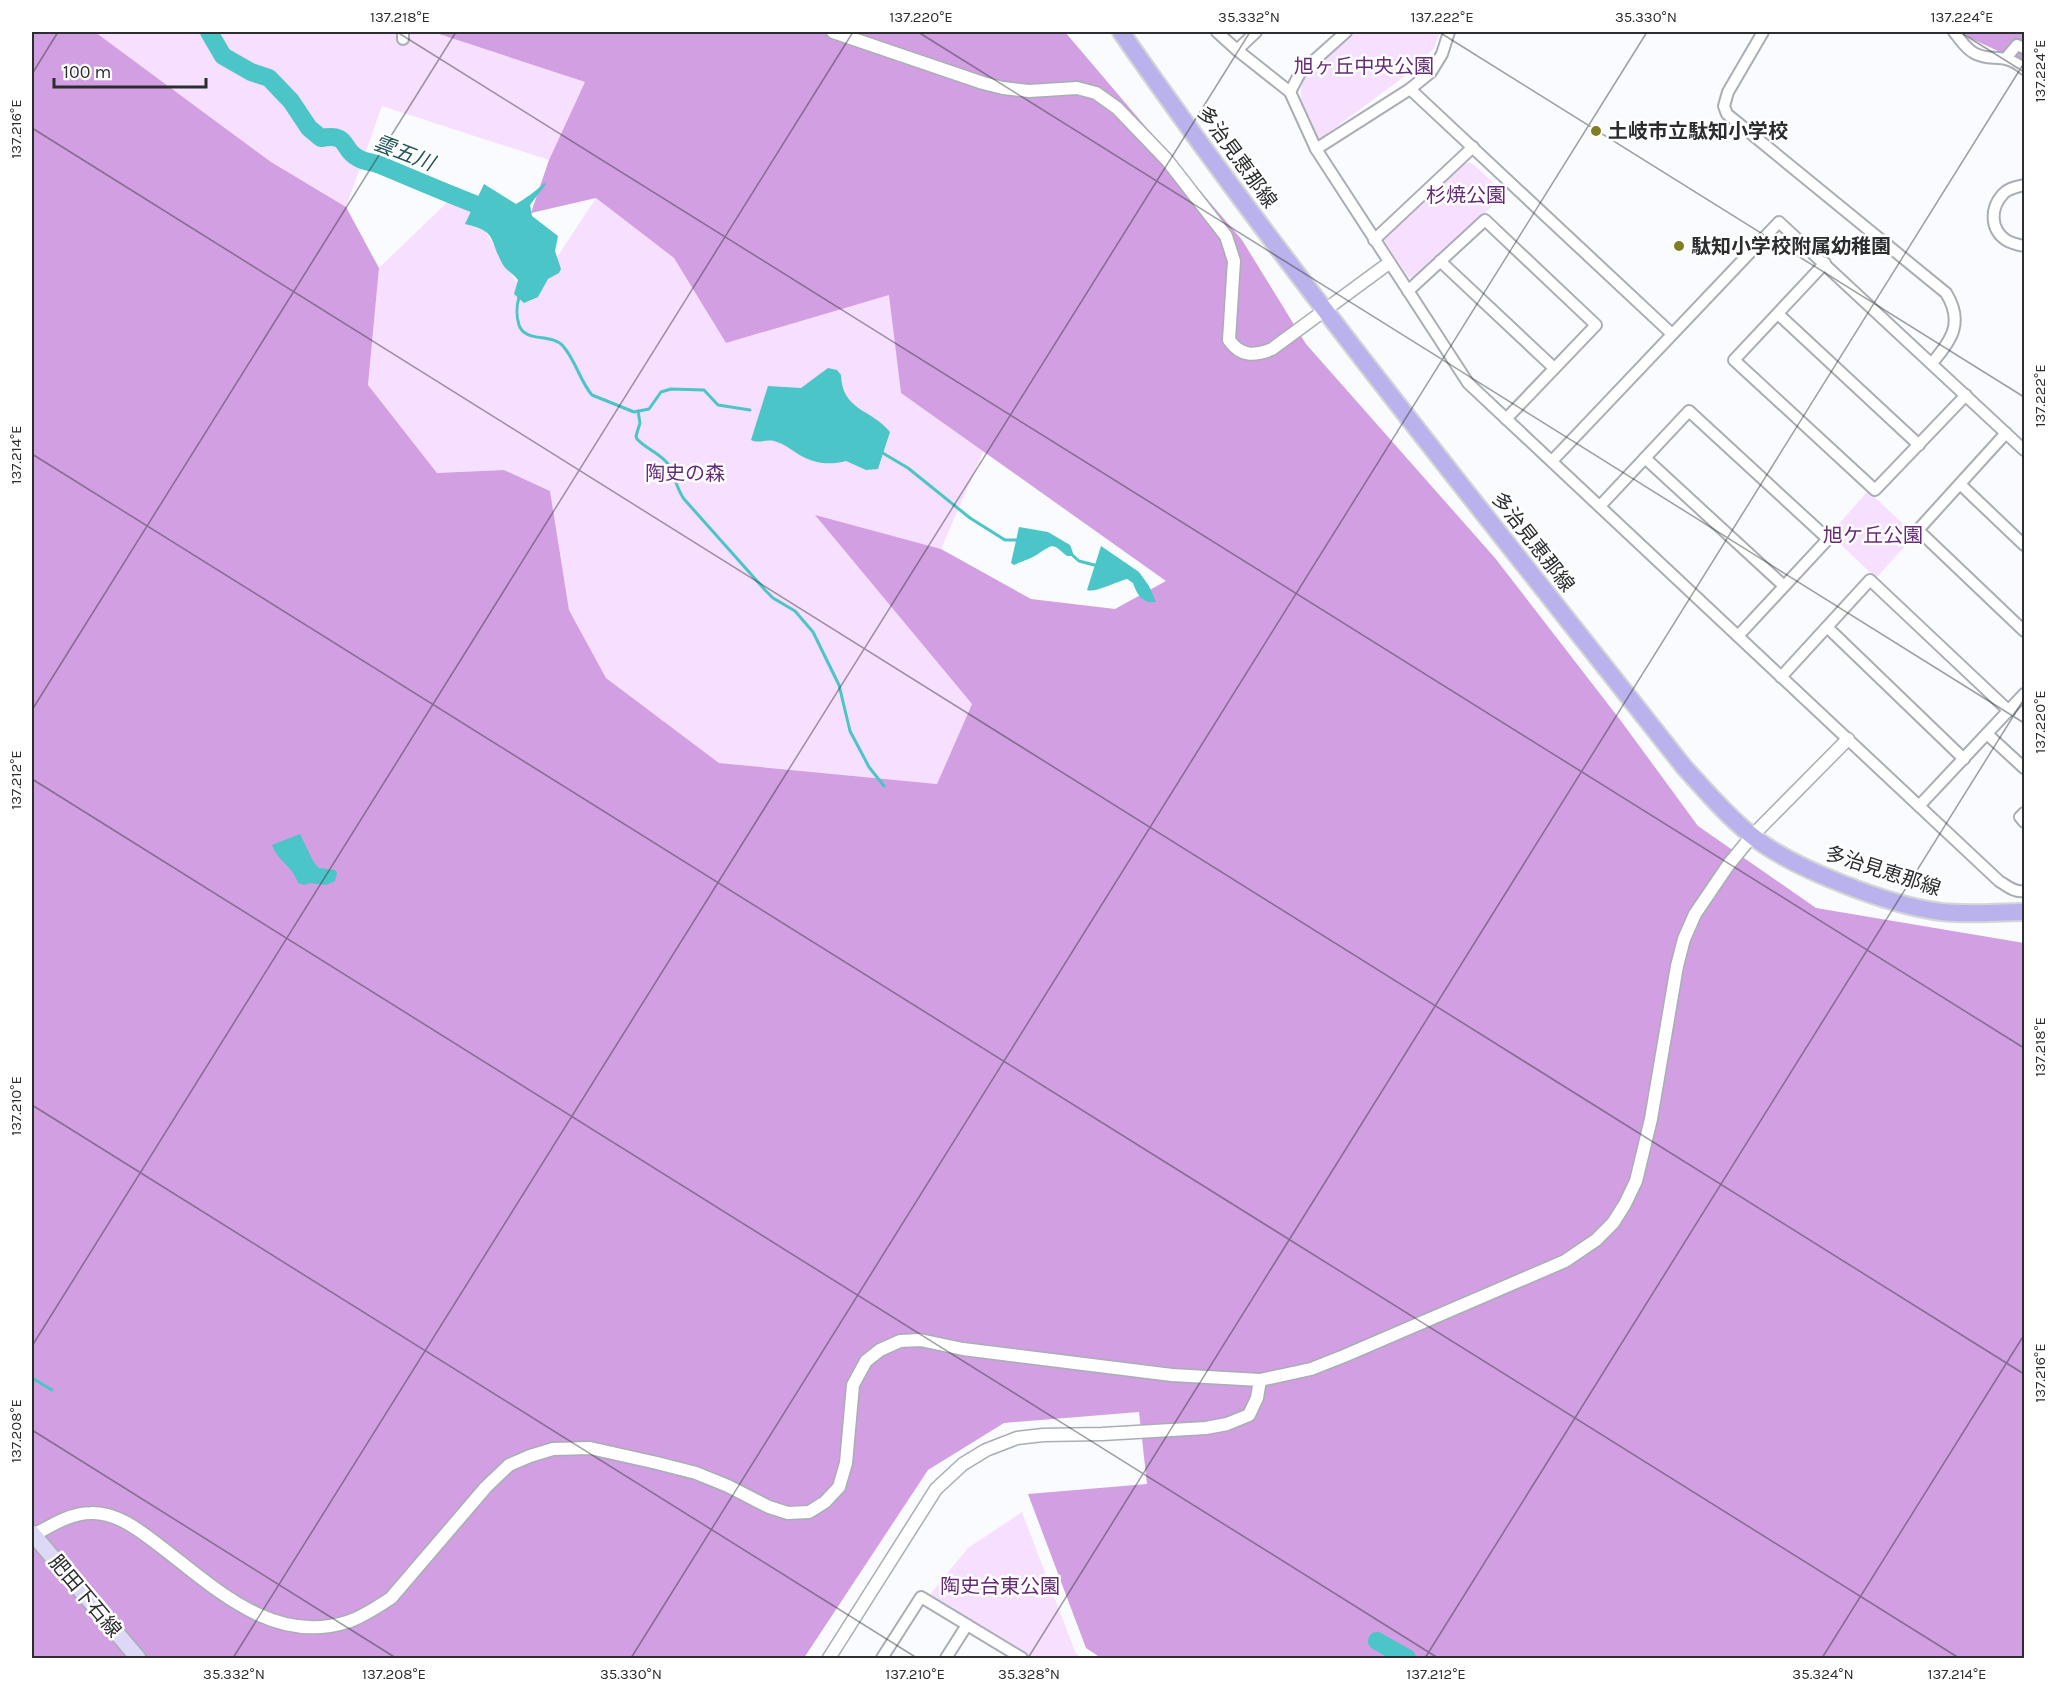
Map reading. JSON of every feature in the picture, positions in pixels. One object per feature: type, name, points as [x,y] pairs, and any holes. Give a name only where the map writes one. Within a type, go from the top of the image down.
[{"type":"main road","name":"多治見恵那線","points":[[1121,32],[1231,185],[1384,388],[1684,767],[1725,811],[1770,849],[1828,878],[1901,903],[1942,912],[2025,912]]},
{"type":"main road","name":"肥田下石線","points":[[32,1534],[138,1659]]},
{"type":"street","points":[[833,32],[983,83],[1029,91],[1077,88],[1096,93],[1117,108],[1167,160],[1226,237],[1234,261],[1229,340],[1235,348],[1246,354],[1259,354],[1272,349],[1389,263]]},
{"type":"street","points":[[1217,32],[1290,92],[1316,149],[1468,383],[1999,880],[2008,888],[2020,892],[2025,891]]},
{"type":"street","points":[[1237,50],[1256,32]]},
{"type":"street","points":[[1290,92],[1300,73],[1346,32]]},
{"type":"street","points":[[1316,149],[1410,89],[1431,72],[1442,54],[1449,32]]},
{"type":"street","points":[[1763,32],[1728,92],[1724,106],[1727,114],[1946,292],[1954,312],[1953,335],[1948,345],[1932,363]]},
{"type":"street","points":[[1954,32],[1975,54],[2006,58],[2025,69]]},
{"type":"street","points":[[2006,58],[2017,45],[2025,48]]},
{"type":"street","points":[[1410,89],[1672,334]]},
{"type":"street","points":[[1374,240],[1473,147]]},
{"type":"street","points":[[2025,185],[2004,193],[1998,200],[1993,215],[1993,225],[2006,240],[2025,246]]},
{"type":"street","points":[[1408,291],[1485,220],[1596,325],[1506,418]]},
{"type":"street","points":[[1552,461],[1779,222],[2025,450]]},
{"type":"street","points":[[1440,261],[1554,368]]},
{"type":"street","points":[[1825,263],[1734,360],[1743,369],[1875,490],[1966,395]]},
{"type":"street","points":[[1778,314],[1919,445]]},
{"type":"street","points":[[1600,506],[1689,411],[1828,539],[1738,636]]},
{"type":"street","points":[[2006,433],[1918,530],[2025,631]]},
{"type":"street","points":[[1645,458],[1784,586]]},
{"type":"street","points":[[1960,484],[2025,545]]},
{"type":"street","points":[[1781,677],[1870,580],[2009,711]]},
{"type":"street","points":[[1827,627],[1964,759]]},
{"type":"street","points":[[1919,806],[2024,697]]},
{"type":"street","points":[[1987,734],[2025,768]]},
{"type":"street","points":[[32,1534],[76,1514],[93,1512],[135,1527],[246,1610],[269,1620],[296,1627],[318,1627],[347,1622],[391,1598],[486,1487],[509,1465],[554,1449],[590,1448],[657,1463],[696,1473],[779,1510],[809,1512],[825,1502],[839,1487],[846,1463],[853,1385],[866,1361],[880,1350],[900,1341],[920,1340],[963,1349],[1172,1375],[1260,1380],[1311,1369],[1564,1261],[1596,1240],[1613,1223],[1636,1181],[1645,1150],[1669,1022],[1672,991],[1684,939],[1695,914],[1729,864],[1752,836],[1848,739]]},
{"type":"street","points":[[2025,813],[2020,818],[2025,822]]},
{"type":"street","points":[[829,1659],[936,1489],[963,1464],[986,1450],[1017,1438],[1206,1428],[1227,1424],[1249,1415],[1257,1398],[1260,1380]]},
{"type":"street","points":[[882,1659],[921,1597],[1017,1657]]},
{"type":"street","points":[[946,1659],[967,1625]]},
{"type":"green space","points":[[95,32],[433,32],[585,82],[549,160],[382,106],[346,207],[271,162]]},
{"type":"green space","name":"旭ヶ丘中央公園","points":[[1353,32],[1440,32],[1434,48],[1413,70],[1317,141],[1303,109],[1302,84],[1306,75]]},
{"type":"green space","name":"杉焼公園","points":[[1463,163],[1472,163],[1505,194],[1415,278],[1408,277],[1384,240]]},
{"type":"green space","name":"陶史の森","points":[[460,190],[528,301],[596,198],[674,258],[726,343],[890,294],[901,393],[984,450],[941,549],[816,516],[972,704],[937,784],[719,763],[606,678],[569,610],[550,491],[504,470],[437,473],[368,385],[379,268]]},
{"type":"green space","name":"旭ケ丘公園","points":[[1868,491],[1915,535],[1876,578],[1830,534]]},
{"type":"green space","name":"陶史台東公園","points":[[1022,1512],[1076,1654],[1083,1658],[1028,1658],[928,1597],[968,1548]]},
{"type":"shaded area","points":[[32,32],[95,32],[271,162],[346,207],[379,268],[368,385],[437,473],[504,470],[550,491],[569,610],[606,678],[719,763],[937,784],[972,704],[815,515],[941,549],[1031,599],[1115,609],[1166,581],[901,393],[889,295],[726,343],[674,258],[596,198],[531,213],[549,160],[585,82],[433,32],[1065,32],[1242,240],[1306,344],[1495,558],[1621,721],[1698,826],[1816,908],[2024,943],[2024,1658],[1101,1658],[1086,1648],[1028,1494],[1147,1484],[1139,1412],[1004,1423],[928,1470],[804,1658],[32,1658]]},
{"type":"shaded area","points":[[1963,32],[2024,32],[2024,63],[1970,38]]},
{"type":"water","points":[[544,183],[546,184],[530,205],[532,216],[558,236],[555,251],[561,269],[559,273],[548,279],[538,297],[524,303],[514,294],[518,280],[503,265],[491,237],[482,230],[465,224],[484,184],[516,204]]},
{"type":"water","points":[[828,368],[837,370],[841,375],[843,387],[852,403],[883,424],[890,432],[878,469],[866,470],[846,461],[820,462],[807,459],[777,442],[751,440],[768,386],[801,388]]},
{"type":"water","points":[[1019,527],[1048,532],[1070,545],[1073,553],[1067,556],[1053,546],[1014,565],[1011,563]]},
{"type":"water","points":[[1101,546],[1139,572],[1156,602],[1147,602],[1141,598],[1133,583],[1127,579],[1100,589],[1087,590]]},
{"type":"water","points":[[300,834],[313,861],[319,868],[335,870],[337,873],[335,881],[326,885],[298,883],[272,845]]},
{"type":"waterway","name":"雲五川","points":[[209,32],[223,56],[251,72],[269,78],[291,101],[309,128],[321,138],[337,138],[360,159],[496,212]]},
{"type":"waterway","points":[[519,297],[517,315],[522,331],[558,342],[563,346],[592,395],[634,412],[649,409],[661,392],[671,389],[704,390],[718,405],[750,410]]},
{"type":"waterway","points":[[638,411],[640,423],[637,439],[668,464],[684,499],[765,590],[773,598],[795,611],[813,632],[839,685],[850,731],[869,767],[884,786]]},
{"type":"waterway","points":[[881,452],[908,468],[970,518],[1005,540],[1020,540]]},
{"type":"waterway","points":[[1070,553],[1079,561],[1098,566]]},
{"type":"waterway","points":[[32,1378],[52,1390]]},
{"type":"waterway","points":[[1377,1641],[1407,1658]]},
{"type":"place","name":"土岐市立駄知小学校","points":[[1596,131]]},
{"type":"place","name":"駄知小学校附属幼稚園","points":[[1679,246]]}]
